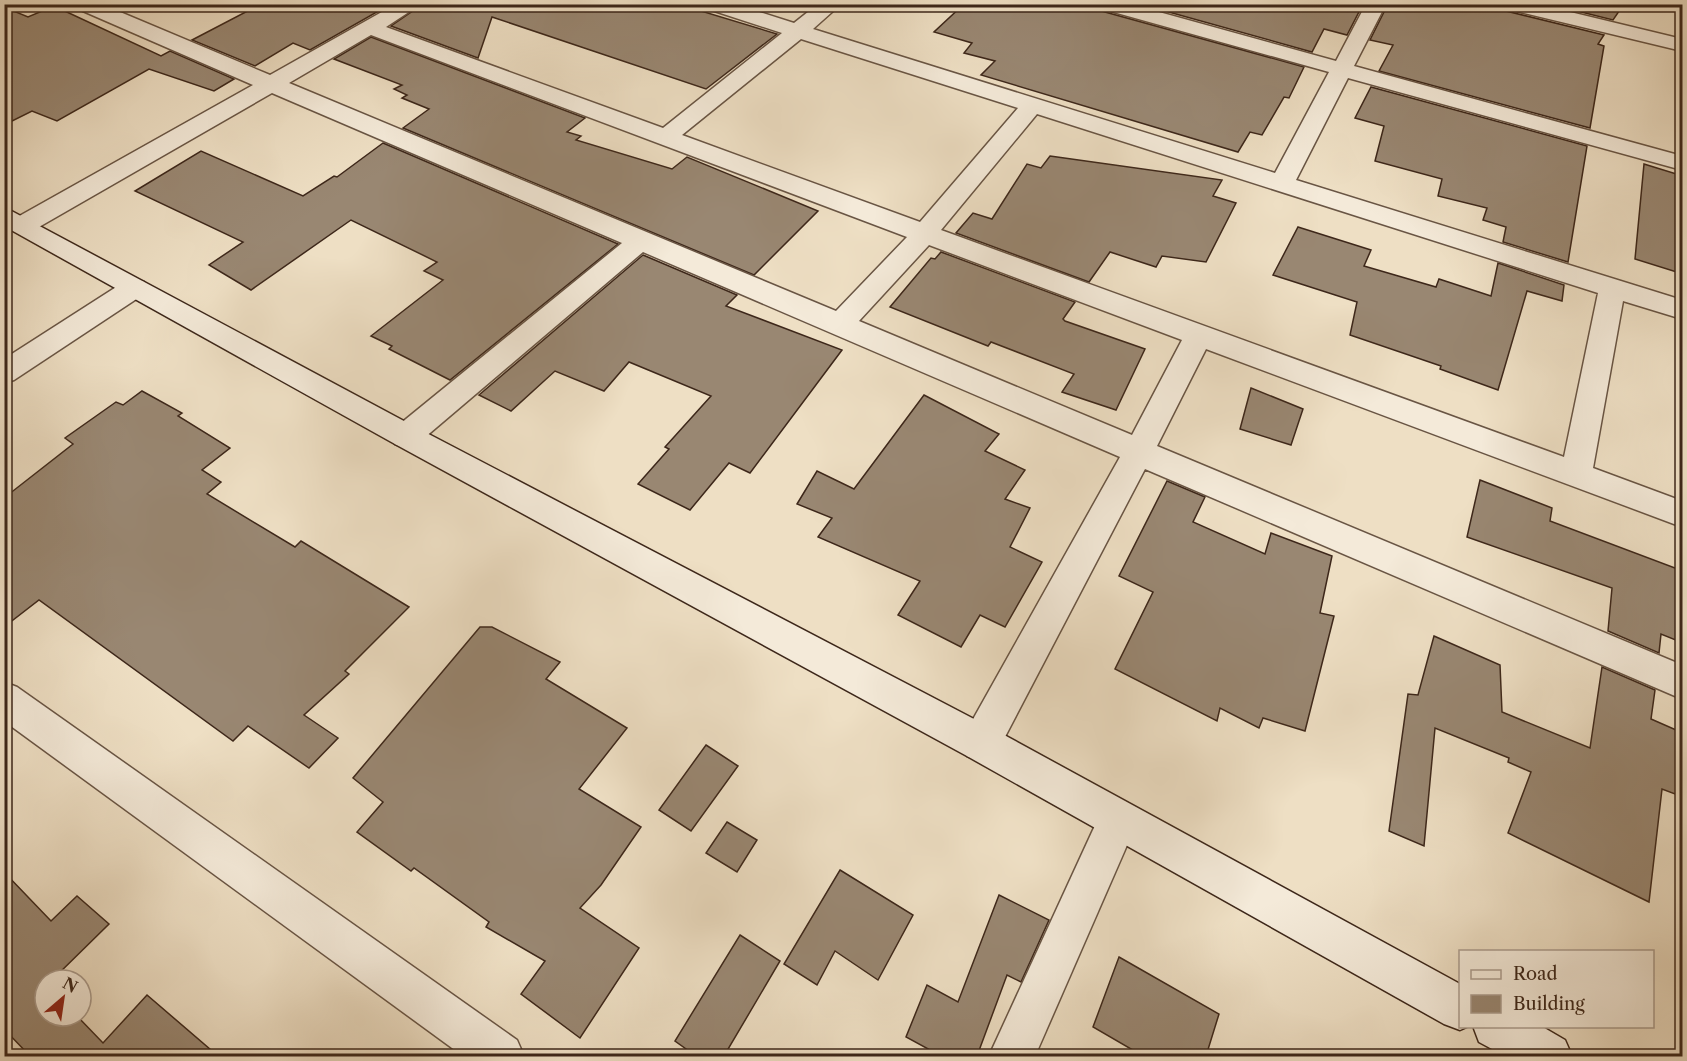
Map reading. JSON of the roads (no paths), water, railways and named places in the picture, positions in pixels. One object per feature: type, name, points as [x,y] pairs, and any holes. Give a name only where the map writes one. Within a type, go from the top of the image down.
[{"type":"street","points":[[14,220],[268,85],[411,4]]},
{"type":"street","points":[[712,4],[1683,310]]},
{"type":"street","points":[[666,137],[831,4]]},
{"type":"street","points":[[1106,4],[1683,163]]},
{"type":"street","points":[[1282,184],[1376,4]]},
{"type":"street","points":[[1510,4],[1683,45]]},
{"type":"street","points":[[96,6],[268,85],[445,156],[1138,453],[1450,582],[1683,682]]},
{"type":"street","points":[[370,28],[1683,514]]},
{"type":"street","points":[[839,325],[925,233],[1032,106]]},
{"type":"street","points":[[14,220],[406,436],[981,743],[1459,1007]]},
{"type":"street","points":[[406,436],[641,241]]},
{"type":"street","points":[[4,373],[134,288]]},
{"type":"street","points":[[1576,474],[1612,288]]},
{"type":"street","points":[[981,743],[1138,453],[1199,334]]},
{"type":"street","points":[[4,699],[501,1056]]},
{"type":"street","points":[[1012,1056],[1118,820]]},
{"type":"street","points":[[1499,1028],[1549,1056]]}]
